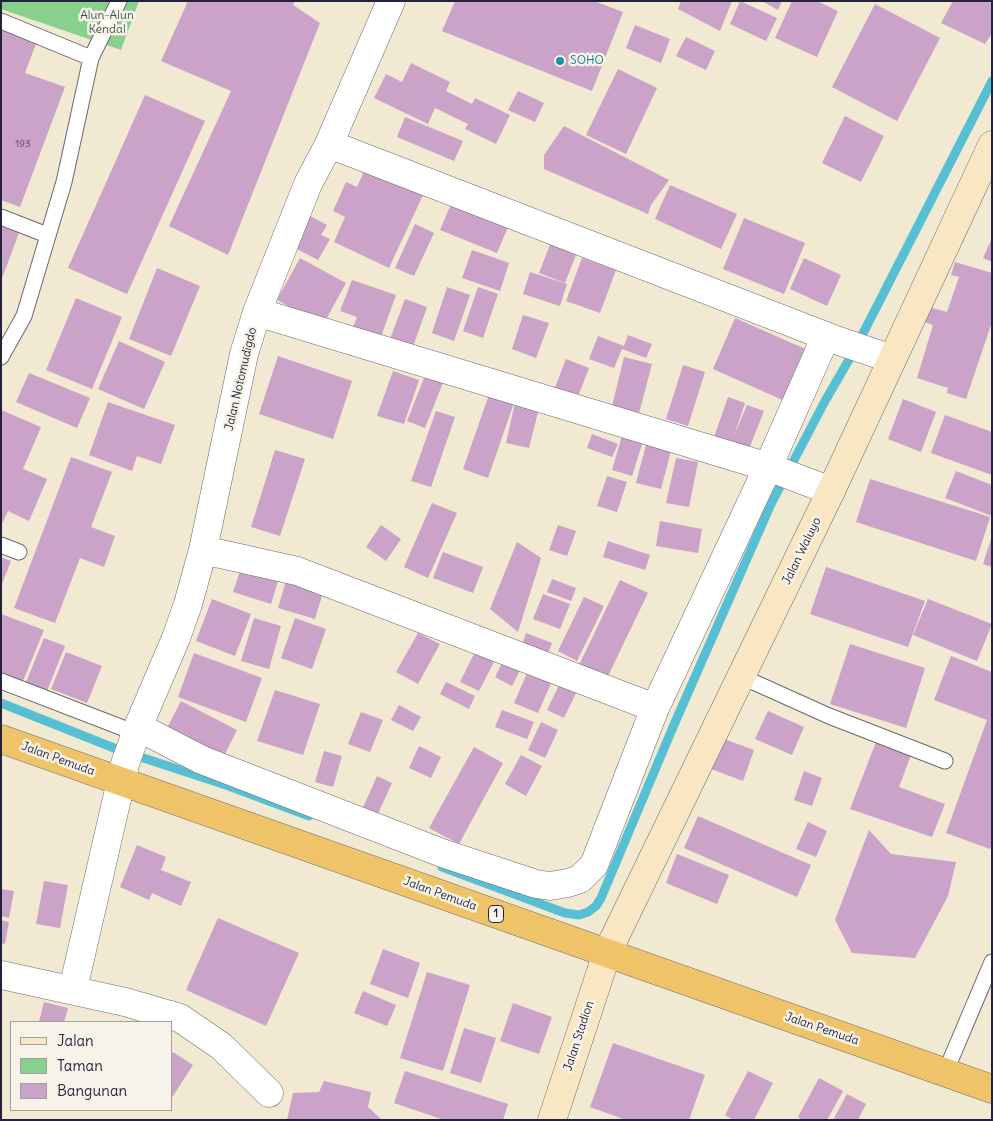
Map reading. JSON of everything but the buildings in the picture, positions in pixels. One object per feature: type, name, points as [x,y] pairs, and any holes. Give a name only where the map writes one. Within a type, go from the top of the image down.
[{"type":"highway","name":"Jalan Pemuda","points":[[1,739],[131,749],[607,953],[992,1089]]},
{"type":"street","name":"Jalan Notomudigdo","points":[[73,989],[131,749],[176,638],[203,550],[244,354],[257,312],[308,184],[329,144],[391,1]]},
{"type":"street","points":[[329,144],[831,338],[884,356]]},
{"type":"street","name":"Jalan Waluyo","points":[[607,953],[740,676],[822,488],[884,356],[992,145]]},
{"type":"street","points":[[257,312],[773,469],[822,488]]},
{"type":"street","points":[[131,749],[202,760],[442,853],[536,884],[550,886],[580,879],[594,865],[655,708],[773,469],[831,338]]},
{"type":"street","points":[[203,550],[297,571],[655,708]]},
{"type":"street","name":"Jalan Stadion","points":[[552,1120],[607,953]]},
{"type":"street","points":[[1,975],[73,989],[180,1018],[221,1046],[269,1093]]},
{"type":"lane","points":[[1,357],[24,316],[64,182],[91,58],[119,1]]},
{"type":"lane","points":[[1,22],[91,58]]},
{"type":"lane","points":[[1,216],[48,235]]},
{"type":"lane","points":[[1,545],[19,552]]},
{"type":"lane","points":[[740,676],[829,716],[945,761]]},
{"type":"lane","points":[[1,681],[131,749]]},
{"type":"lane","points":[[945,1073],[992,962]]},
{"type":"green space","name":"Alun-Alun Kendal","points":[[1,1],[139,1],[121,50],[1,9]]},
{"type":"waterway","points":[[442,867],[565,913],[579,915],[588,912],[596,906],[771,504],[825,401],[854,351],[992,81]]},
{"type":"waterway","points":[[1,703],[119,750],[226,785],[309,816]]},
{"type":"place","name":"SOHO","points":[[560,61]]}]
